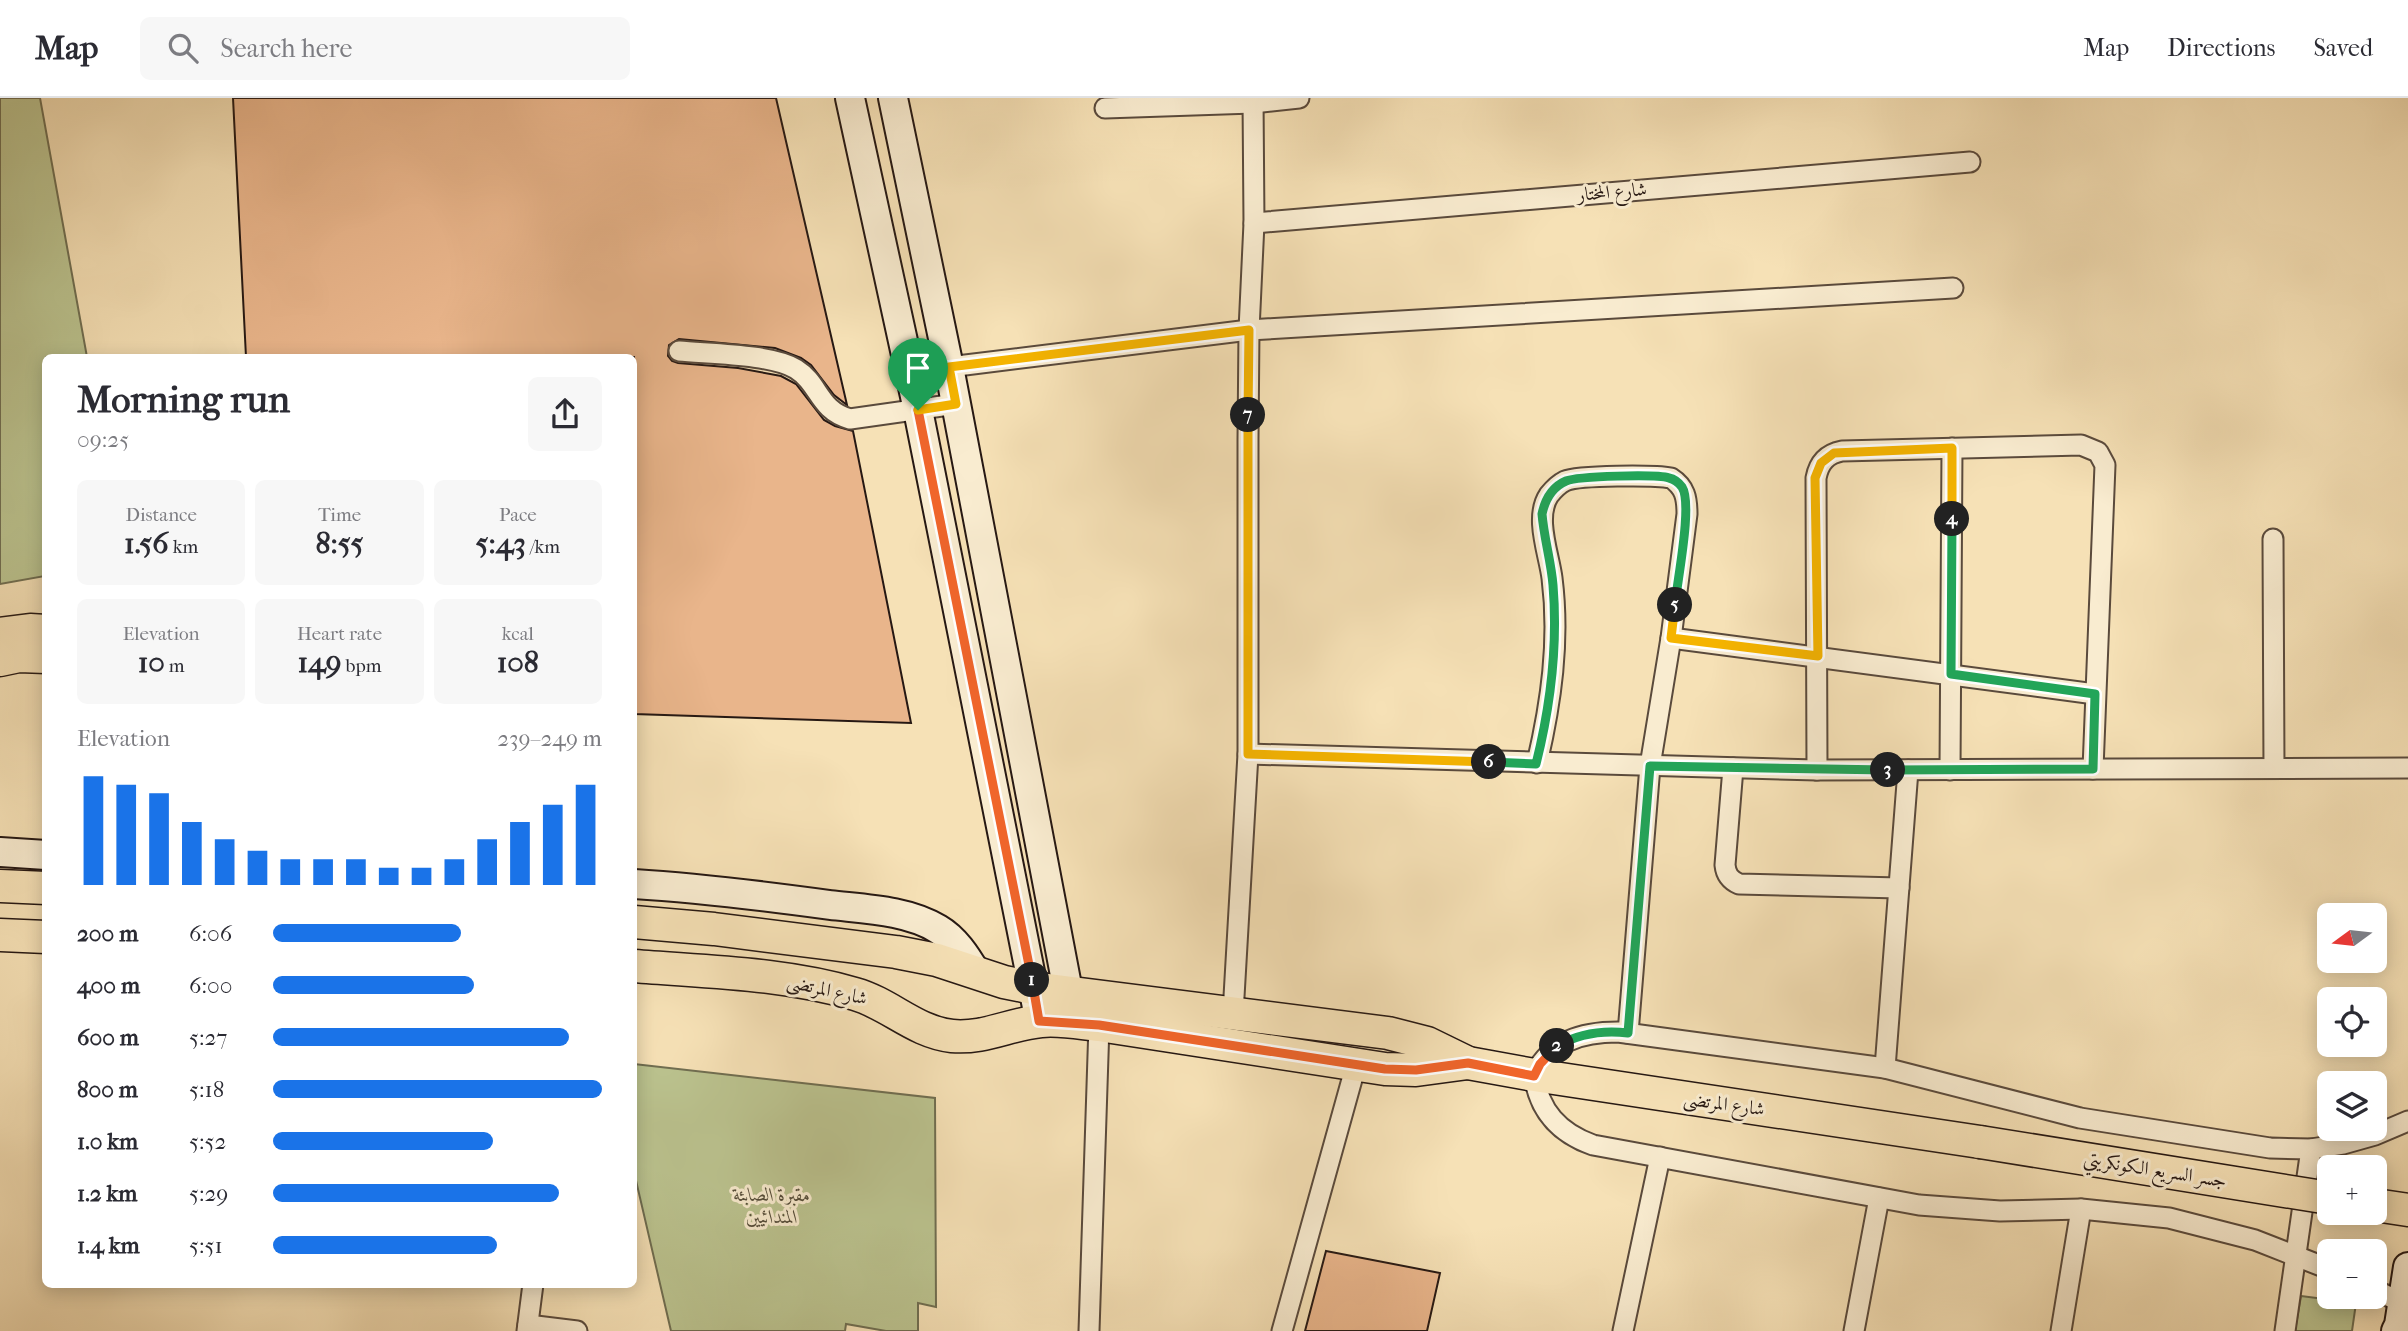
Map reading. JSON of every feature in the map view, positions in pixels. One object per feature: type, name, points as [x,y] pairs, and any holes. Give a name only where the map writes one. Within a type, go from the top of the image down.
[{"type":"main road","points":[[0,634],[42,631]]},
{"type":"main road","points":[[0,660],[19,656],[42,657]]},
{"type":"main road","points":[[0,886],[42,888]]},
{"type":"main road","name":"شارع المرتضى","points":[[637,922],[714,929],[896,952],[937,960],[1004,982],[1033,988],[1080,1013],[1356,1065],[1408,1070],[1468,1063]]},
{"type":"main road","points":[[0,935],[42,937]]},
{"type":"main road","name":"شارع المرتضى","points":[[637,966],[746,975],[846,991],[879,1003],[918,1027],[950,1036],[984,1035],[1080,1013],[1233,1014],[1408,1037],[1468,1063],[1534,1076],[1980,1142]]},
{"type":"main road","name":"جسر السريع الكونكريتي","points":[[1980,1142],[2317,1196]]},
{"type":"main road","points":[[2387,1207],[2408,1210]]},
{"type":"street","points":[[850,98],[918,410],[1039,1021]]},
{"type":"street","points":[[893,98],[1080,1013],[1089,1331]]},
{"type":"street","points":[[1105,108],[1299,98]]},
{"type":"street","points":[[1233,1014],[1248,754],[1249,330],[1254,223],[1253,101]]},
{"type":"street","name":"شارع المختار","points":[[1254,223],[1970,162]]},
{"type":"street","points":[[949,367],[1249,330],[1953,288]]},
{"type":"street","points":[[679,351],[768,360],[788,365],[805,376],[827,407],[850,419],[956,404]]},
{"type":"street","points":[[1817,769],[1815,478],[1821,463],[1834,453],[1842,451],[2081,445],[2093,448],[2102,458],[2105,473],[2093,769]]},
{"type":"street","points":[[1950,770],[1952,448]]},
{"type":"street","points":[[1536,764],[1550,701],[1555,649],[1552,582],[1542,514],[1544,504],[1556,487],[1575,478],[1671,478],[1682,488],[1687,503],[1671,638],[1650,766],[1628,1033]]},
{"type":"street","points":[[2273,539],[2274,768]]},
{"type":"street","points":[[1671,638],[2095,694]]},
{"type":"street","points":[[1248,754],[1733,768],[2408,768]]},
{"type":"street","points":[[1733,768],[1725,865],[1729,877],[1734,881],[1739,884],[1899,888]]},
{"type":"street","points":[[1885,1068],[1908,770]]},
{"type":"street","points":[[0,852],[42,855]]},
{"type":"street","points":[[637,884],[736,893],[903,916],[921,921],[946,935],[966,956],[976,972]]},
{"type":"street","points":[[2317,1263],[2234,1233],[2169,1218],[2081,1209],[1959,1209],[1879,1198],[1593,1145],[1567,1134],[1556,1125],[1540,1102],[1534,1076],[1548,1054],[1569,1040],[1593,1032],[1628,1033],[1885,1068],[2080,1118],[2270,1148],[2311,1149],[2343,1144],[2375,1135],[2408,1121]]},
{"type":"street","points":[[1282,1331],[1356,1065]]},
{"type":"street","points":[[2285,1331],[2311,1149]]},
{"type":"street","points":[[1623,1331],[1660,1157]]},
{"type":"street","points":[[1854,1331],[1879,1198]]},
{"type":"street","points":[[2061,1331],[2081,1209]]},
{"type":"street","points":[[2401,1319],[2408,1267]]},
{"type":"street","points":[[532,1288],[527,1328],[578,1331]]},
{"type":"street","points":[[2387,1303],[2401,1319]]},
{"type":"green space","points":[[0,98],[40,98],[86,354],[42,354],[42,577],[0,584]]},
{"type":"green space","name":"مقبرة الصابئة المندائيين","points":[[637,1064],[935,1098],[936,1307],[918,1303],[918,1331],[886,1331],[846,1324],[845,1331],[671,1331],[637,1185]]},
{"type":"green space","points":[[2301,1296],[2317,1298],[2317,1309],[2355,1309],[2352,1331],[2295,1331]]},
{"type":"building","points":[[233,98],[776,98],[847,405],[834,395],[811,365],[775,348],[679,339],[669,345],[668,356],[678,363],[738,368],[781,376],[796,384],[824,420],[853,431],[911,723],[637,714],[637,354],[246,354]]},
{"type":"building","points":[[1326,1251],[1440,1273],[1427,1331],[1305,1331]]},
{"type":"route","points":[[1249,330],[1248,754],[1536,764],[1546,726],[1555,649],[1555,610],[1542,514],[1544,504],[1556,487],[1575,478],[1664,477],[1671,478],[1682,488],[1687,503],[1671,638],[1818,656],[1815,478],[1821,463],[1834,453],[1842,451],[1952,448],[1951,674],[2095,694],[2093,769],[1650,766],[1628,1033],[1593,1032],[1569,1040],[1548,1054],[1534,1076],[1468,1063],[1416,1070],[1385,1069],[1099,1025],[1039,1021],[918,410],[956,404],[949,367],[1249,330]]}]
